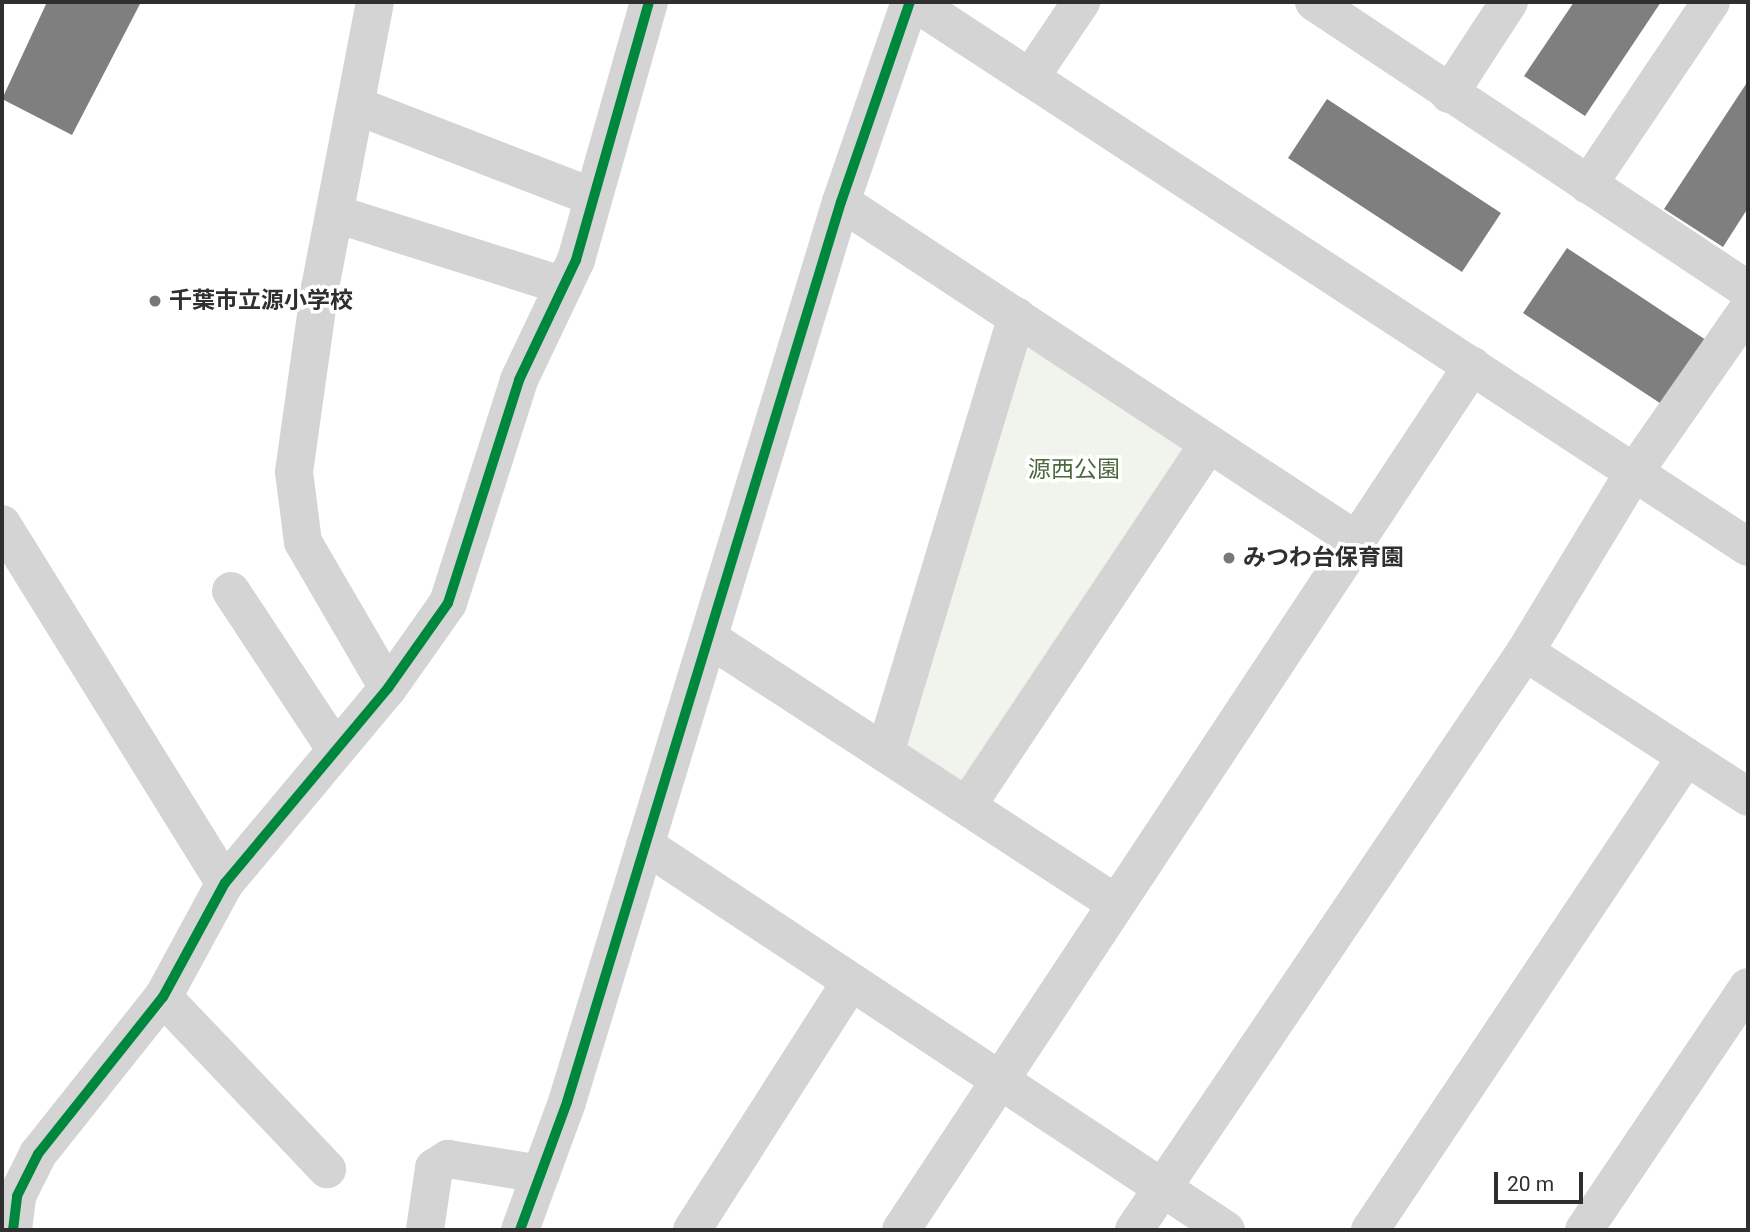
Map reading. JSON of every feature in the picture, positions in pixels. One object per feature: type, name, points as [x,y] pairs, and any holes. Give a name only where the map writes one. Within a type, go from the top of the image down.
[{"type":"street","points":[[374,2],[294,471],[303,542],[388,688]]},
{"type":"street","points":[[520,1230],[541,1174],[710,639],[841,202],[912,2],[1748,547]]},
{"type":"street","points":[[1030,78],[1081,2]]},
{"type":"street","points":[[1315,2],[1449,94],[1748,290]]},
{"type":"street","points":[[1449,94],[1509,2]]},
{"type":"street","points":[[1588,186],[1711,2]]},
{"type":"street","points":[[13,1230],[17,1196],[38,1154],[163,997],[225,883],[334,747],[388,688],[448,603],[519,380],[565,286],[638,4]]},
{"type":"street","points":[[354,123],[590,197]]},
{"type":"street","points":[[841,202],[1356,540]]},
{"type":"street","points":[[336,214],[565,286]]},
{"type":"street","points":[[1134,1230],[1525,652],[1633,474],[1748,309]]},
{"type":"street","points":[[885,753],[1017,317]]},
{"type":"street","points":[[901,1230],[997,1080],[1472,366]]},
{"type":"street","points":[[967,806],[1208,444]]},
{"type":"street","points":[[2,524],[225,883]]},
{"type":"street","points":[[231,591],[334,747]]},
{"type":"street","points":[[710,639],[1115,903]]},
{"type":"street","points":[[1525,652],[1748,797]]},
{"type":"street","points":[[1370,1230],[1686,757]]},
{"type":"street","points":[[645,845],[1160,1189],[1226,1230]]},
{"type":"street","points":[[692,1230],[850,983]]},
{"type":"street","points":[[1584,1230],[1748,987]]},
{"type":"street","points":[[163,997],[327,1169]]},
{"type":"street","points":[[425,1230],[434,1168],[448,1160],[541,1174]]},
{"type":"green space","name":"源西公園","points":[[1026,338],[1191,446],[973,781],[953,788],[903,748]]},
{"type":"building","points":[[47,2],[141,2],[72,135],[2,99]]},
{"type":"building","points":[[1574,2],[1661,2],[1585,116],[1524,76]]},
{"type":"building","points":[[1748,81],[1748,208],[1723,247],[1664,209]]},
{"type":"building","points":[[1327,99],[1501,213],[1462,272],[1288,158]]},
{"type":"building","points":[[1567,248],[1712,344],[1669,409],[1523,313]]},
{"type":"cycle path","points":[[13,1230],[17,1196],[38,1154],[163,997],[225,883],[388,688],[448,603],[519,380],[576,260],[649,2]]},
{"type":"cycle path","points":[[520,1230],[567,1102],[841,202],[910,2]]},
{"type":"place","name":"千葉市立源小学校","points":[[155,301]]},
{"type":"place","name":"みつわ台保育園","points":[[1229,558]]}]
